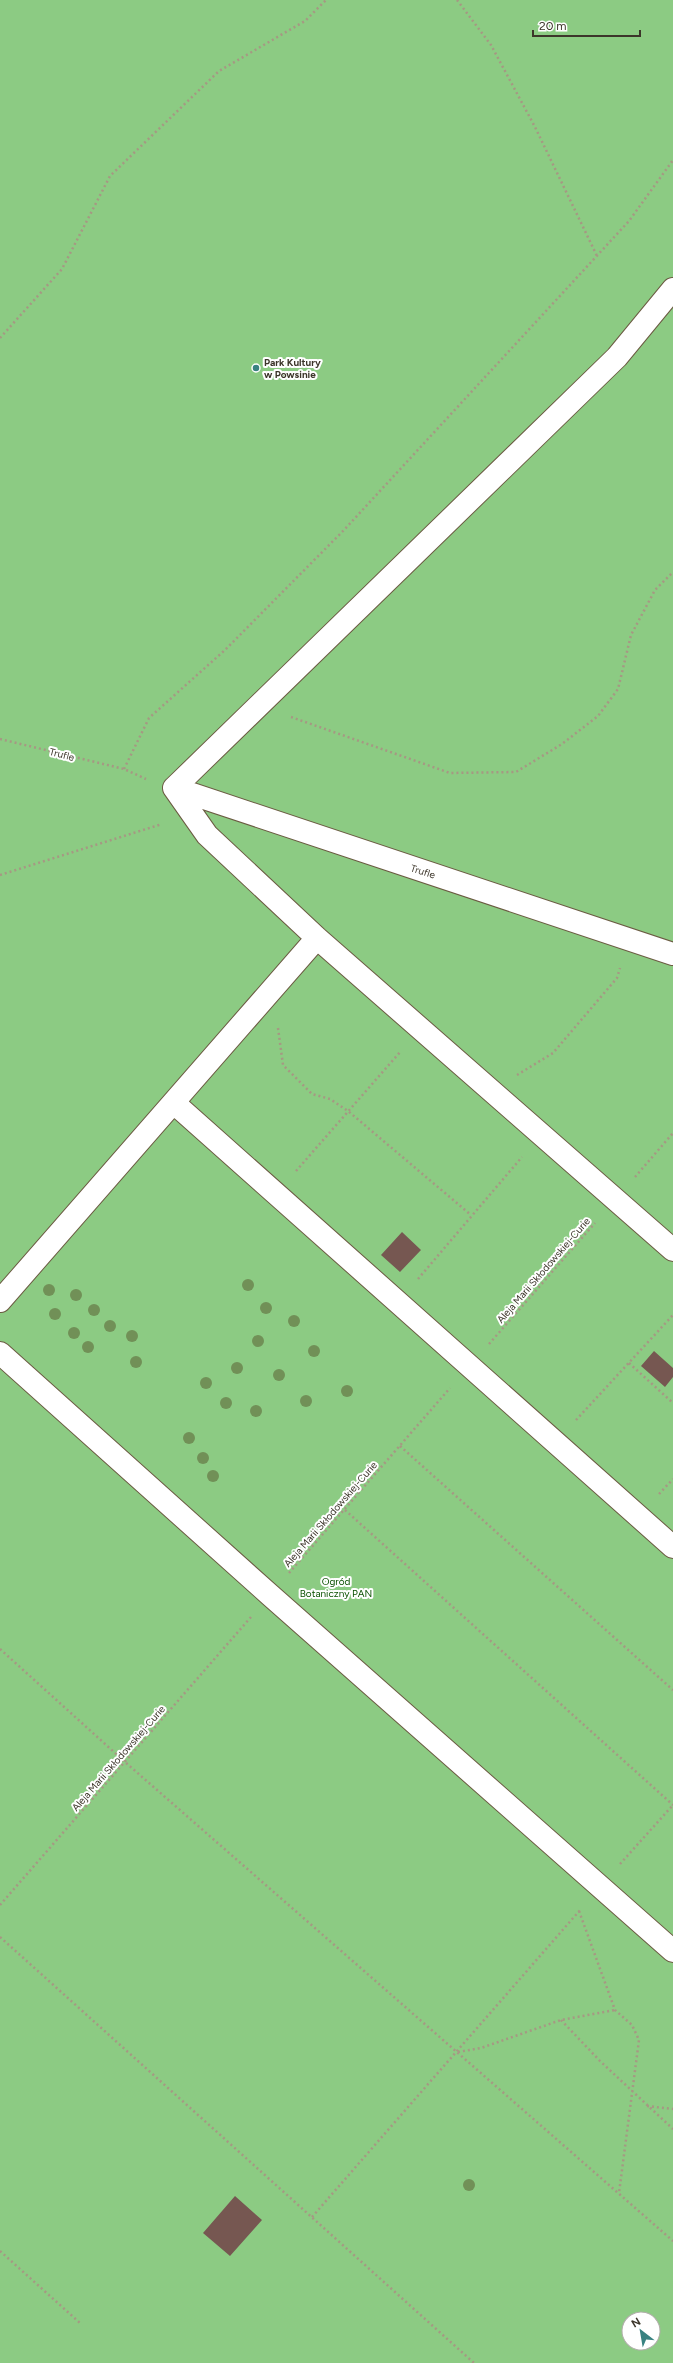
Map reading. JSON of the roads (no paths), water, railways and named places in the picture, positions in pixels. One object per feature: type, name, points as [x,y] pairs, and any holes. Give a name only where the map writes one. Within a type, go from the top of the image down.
[{"type":"street","points":[[673,288],[617,357],[174,788],[207,835],[317,938],[673,1250]]},
{"type":"street","name":"Trufle","points":[[174,788],[673,954]]},
{"type":"street","points":[[0,1301],[317,938]]},
{"type":"street","points":[[174,1102],[469,1367],[673,1547]]},
{"type":"street","points":[[0,1353],[270,1595],[673,1951]]},
{"type":"place","name":"Park Kultury w Powsinie","points":[[256,368]]},
{"type":"park label","name":"Ogród Botaniczny PAN","points":[[336,1586]]}]
